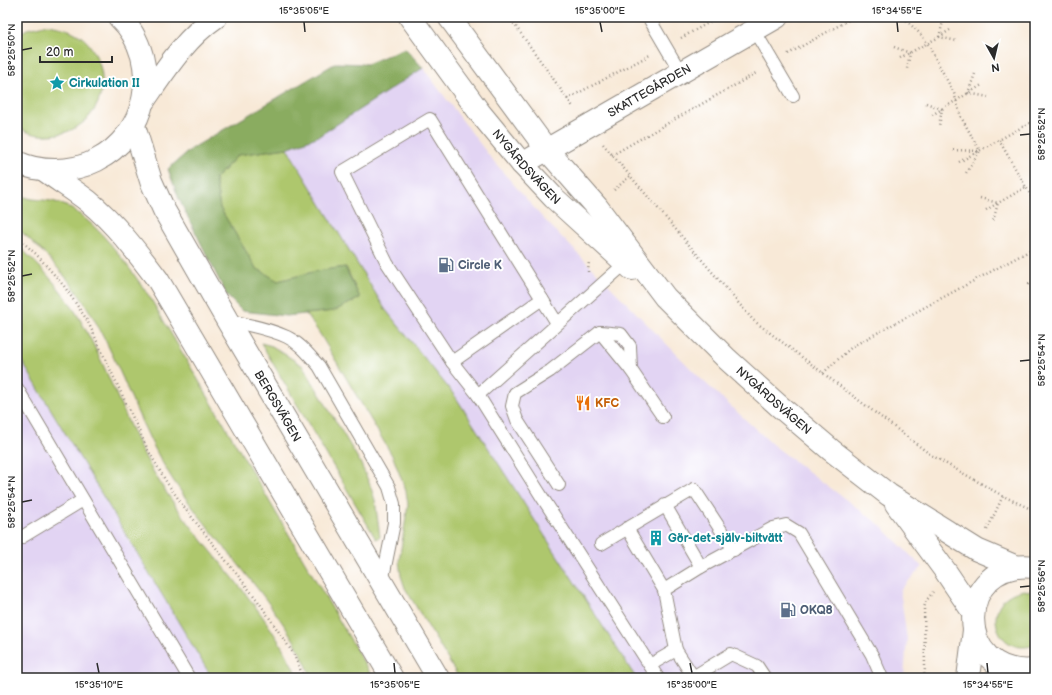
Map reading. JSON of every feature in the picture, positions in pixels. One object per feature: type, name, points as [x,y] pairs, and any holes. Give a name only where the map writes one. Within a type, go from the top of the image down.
[{"type":"street","points":[[17,162],[44,170],[66,170],[86,166],[105,156],[121,142],[134,126],[143,102],[146,84],[145,72],[140,49],[132,33],[119,17]]},
{"type":"street","points":[[143,102],[169,64],[191,39],[216,17]]},
{"type":"street","name":"NYGÅRDSVÄGEN","points":[[410,17],[480,113],[522,164],[554,198],[629,260],[727,359],[778,405],[831,450],[889,495],[977,550],[1026,567]]},
{"type":"street","name":"NYGÅRDSVÄGEN","points":[[449,17],[548,150],[596,207],[629,260]]},
{"type":"street","name":"SKATTEGÅRDEN","points":[[522,164],[777,17]]},
{"type":"street","name":"BERGSVÄGEN","points":[[134,126],[150,181],[157,196],[227,320],[438,678]]},
{"type":"street","points":[[44,170],[88,202],[118,230],[139,254],[158,280],[392,678]]},
{"type":"street","name":"NYGÅRDSVÄGEN","points":[[889,495],[946,572],[973,621],[978,641],[984,651],[997,662],[1013,670],[1035,670]]},
{"type":"street","points":[[968,678],[975,601],[980,591],[987,582],[1001,572],[1026,567]]},
{"type":"lane","points":[[650,20],[680,73]]},
{"type":"lane","points":[[754,30],[793,96]]},
{"type":"lane","points":[[557,323],[430,119],[342,172],[387,263],[452,362],[478,395],[658,678]]},
{"type":"lane","points":[[478,395],[629,260]]},
{"type":"lane","points":[[452,362],[542,299]]},
{"type":"lane","points":[[227,320],[287,337],[304,349],[319,366],[389,487],[394,504],[394,523],[382,583]]},
{"type":"lane","points":[[559,484],[517,420],[512,406],[515,393],[550,371],[600,332],[631,370],[663,417]]},
{"type":"lane","points":[[17,388],[189,678]]},
{"type":"lane","points":[[601,544],[694,489],[734,550]]},
{"type":"lane","points":[[17,540],[83,500]]},
{"type":"lane","points":[[664,506],[701,567]]},
{"type":"lane","points":[[664,590],[701,567],[773,528],[786,525],[799,533],[872,655],[882,678]]},
{"type":"lane","points":[[627,528],[664,590],[676,650],[693,677],[731,654],[757,666],[765,678]]},
{"type":"lane","points":[[650,665],[676,650]]},
{"type":"path","points":[[509,17],[588,126],[753,320],[931,455],[1003,496],[1035,511]]},
{"type":"path","points":[[567,99],[719,17]]},
{"type":"path","points":[[612,155],[854,17]]},
{"type":"path","points":[[904,17],[909,24],[923,35],[954,93],[961,117],[980,151]]},
{"type":"path","points":[[939,37],[944,18]]},
{"type":"path","points":[[900,58],[950,30]]},
{"type":"path","points":[[939,37],[957,41]]},
{"type":"path","points":[[894,47],[910,53]]},
{"type":"path","points":[[907,69],[910,53]]},
{"type":"path","points":[[968,93],[975,74]]},
{"type":"path","points":[[932,115],[982,85]]},
{"type":"path","points":[[968,93],[988,97]]},
{"type":"path","points":[[926,103],[942,109]]},
{"type":"path","points":[[939,126],[942,109]]},
{"type":"path","points":[[959,162],[1035,120]]},
{"type":"path","points":[[999,140],[1035,203]]},
{"type":"path","points":[[953,150],[980,151]]},
{"type":"path","points":[[966,173],[980,151]]},
{"type":"path","points":[[986,210],[1026,187]]},
{"type":"path","points":[[980,198],[998,203]]},
{"type":"path","points":[[993,221],[998,203]]},
{"type":"path","points":[[17,237],[36,254],[64,286],[87,320],[148,450],[167,483],[187,511],[258,601],[293,653],[304,678]]},
{"type":"path","points":[[823,373],[853,346],[1029,251],[1035,246]]},
{"type":"path","points":[[1028,284],[1035,285]]},
{"type":"shaded area","points":[[423,68],[490,157],[541,216],[700,378],[773,445],[880,525],[922,567],[900,590],[907,639],[904,678],[636,678],[455,396],[385,309],[287,148],[319,136]]},
{"type":"shaded area","points":[[17,353],[177,618],[212,678],[17,678]]},
{"type":"green space","points":[[45,25],[69,30],[80,36],[90,45],[100,68],[102,82],[100,96],[95,108],[87,119],[77,127],[64,133],[49,135],[28,132],[17,126],[17,35],[27,29]]},
{"type":"green space","points":[[405,48],[423,68],[319,136],[287,148],[238,155],[215,179],[220,208],[256,268],[278,281],[317,271],[345,267],[360,298],[334,311],[286,316],[242,311],[227,296],[179,199],[168,169],[191,149],[336,63],[367,64]]},
{"type":"green space","points":[[287,148],[385,309],[455,396],[636,678],[459,678],[405,588],[401,576],[399,561],[408,505],[406,491],[393,457],[320,334],[306,314],[334,311],[360,298],[346,267],[317,271],[278,281],[256,268],[220,208],[215,179],[238,155]]},
{"type":"green space","points":[[17,194],[26,198],[56,202],[73,210],[98,230],[131,270],[149,296],[373,678],[312,678],[297,645],[275,612],[185,497],[161,461],[141,420],[114,357],[85,304],[59,269],[17,228]]},
{"type":"green space","points":[[17,245],[53,281],[76,312],[93,343],[150,467],[179,510],[269,626],[285,651],[298,678],[212,678],[17,353]]},
{"type":"green space","points":[[261,343],[272,346],[303,366],[360,462],[375,500],[380,537],[376,539]]},
{"type":"green space","points":[[1024,590],[1035,592],[1035,645],[1021,647],[1010,643],[1002,636],[997,626],[996,615],[1000,604],[1009,595]]},
{"type":"place","name":"Cirkulation II","points":[[57,83]]},
{"type":"place","name":"Circle K","points":[[446,265]]},
{"type":"place","name":"KFC","points":[[583,403]]},
{"type":"place","name":"Gör-det-själv-biltvätt","points":[[656,538]]},
{"type":"place","name":"OKQ8","points":[[788,610]]}]
